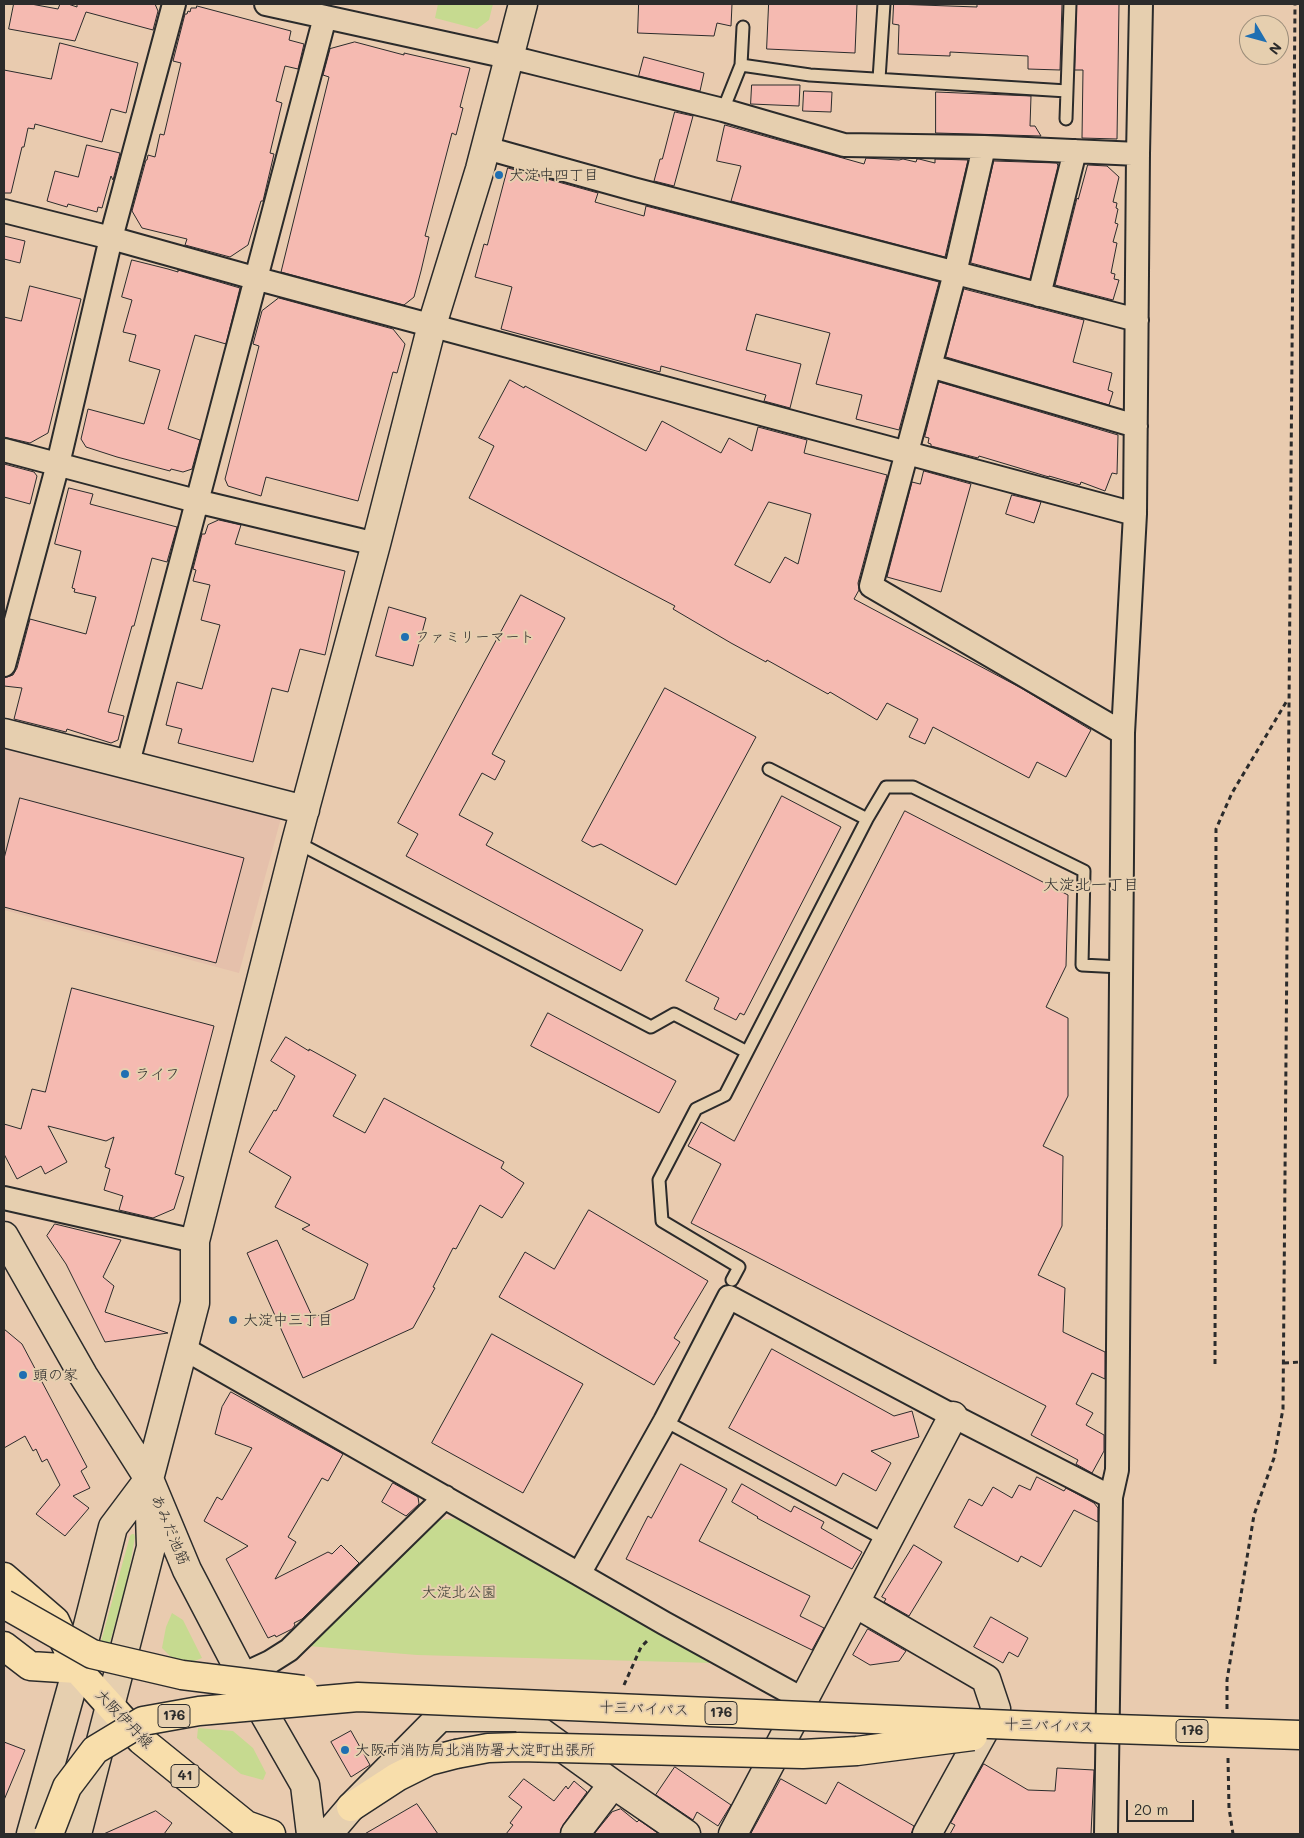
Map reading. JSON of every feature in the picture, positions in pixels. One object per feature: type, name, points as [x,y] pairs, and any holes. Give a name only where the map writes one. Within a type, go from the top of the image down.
[{"type":"main road","name":"大阪伊丹線","points":[[4,1577],[55,1621],[77,1669],[140,1740],[246,1825],[271,1834]]},
{"type":"main road","points":[[4,1604],[92,1654],[182,1675],[358,1697]]},
{"type":"main road","points":[[4,1646],[30,1666],[77,1669]]},
{"type":"main road","name":"十三バイパス","points":[[49,1834],[67,1787],[95,1750],[143,1721],[199,1711],[358,1697],[1300,1735]]},
{"type":"main road","points":[[351,1807],[405,1773],[429,1761],[488,1748],[519,1747],[803,1754],[857,1751],[1044,1726]]},
{"type":"street","points":[[4,665],[58,464],[111,238],[174,4]]},
{"type":"street","points":[[266,4],[509,57],[722,110],[844,145],[1138,154]]},
{"type":"street","points":[[77,1834],[109,1705],[152,1547],[149,1479],[195,1302],[195,1241],[296,842],[376,544],[432,325],[486,148],[524,4]]},
{"type":"street","points":[[1106,1834],[1111,1497],[1117,1470],[1123,733],[1135,514],[1138,154],[1142,4]]},
{"type":"street","points":[[128,763],[196,501],[258,280],[325,17]]},
{"type":"street","points":[[486,148],[633,189],[1136,320]]},
{"type":"street","points":[[984,148],[955,273],[871,586],[1123,733]]},
{"type":"street","points":[[1039,295],[1076,151]]},
{"type":"street","points":[[4,211],[111,238],[258,280],[1135,514]]},
{"type":"street","points":[[930,366],[1136,426]]},
{"type":"street","points":[[4,450],[196,501],[376,544]]},
{"type":"street","points":[[4,733],[128,763],[305,810]]},
{"type":"street","points":[[4,1198],[195,1241]]},
{"type":"street","name":"あみだ池筋","points":[[4,1236],[82,1375],[149,1479],[187,1570],[242,1675],[305,1785],[312,1834]]},
{"type":"street","points":[[579,1574],[665,1421],[729,1297],[953,1416],[1111,1497]]},
{"type":"street","points":[[183,1348],[804,1700]]},
{"type":"street","points":[[733,1834],[953,1416]]},
{"type":"street","points":[[31,1834],[114,1527],[149,1479]]},
{"type":"street","points":[[242,1675],[270,1662],[289,1650],[446,1497]]},
{"type":"street","points":[[855,1603],[986,1679],[996,1710],[927,1834]]},
{"type":"street","points":[[328,1834],[351,1807],[440,1717],[520,1717],[686,1834]]},
{"type":"street","points":[[575,1834],[613,1784]]},
{"type":"lane","points":[[879,79],[884,4]]},
{"type":"lane","points":[[1066,119],[1070,4]]},
{"type":"lane","points":[[722,110],[741,65],[743,27]]},
{"type":"lane","points":[[741,65],[810,75],[1067,91]]},
{"type":"lane","points":[[769,769],[867,819]]},
{"type":"lane","points":[[732,1280],[739,1267],[662,1221],[659,1180],[696,1109],[725,1095],[867,819],[886,788],[913,787],[1084,871],[1082,965],[1121,967]]},
{"type":"lane","points":[[296,842],[651,1027],[674,1014],[747,1052]]},
{"type":"lane","points":[[665,1421],[888,1541]]},
{"type":"path","points":[[1228,1709],[1227,1680],[1254,1514],[1274,1458],[1282,1409],[1284,1363],[1295,4]]},
{"type":"path","points":[[1216,1364],[1216,829],[1232,793],[1289,698]]},
{"type":"path","points":[[1284,1363],[1300,1362]]},
{"type":"path","points":[[1228,1749],[1229,1808],[1233,1834]]},
{"type":"shaded area","points":[[7,745],[281,818],[239,973],[4,910],[4,755]]},
{"type":"green space","points":[[438,4],[493,4],[489,20],[477,29],[435,18]]},
{"type":"green space","name":"大淀北公園","points":[[458,1518],[713,1663],[417,1655],[308,1646],[440,1520]]},
{"type":"green space","points":[[132,1534],[135,1537],[128,1577],[109,1646],[100,1645],[130,1536]]},
{"type":"green space","points":[[172,1613],[183,1620],[202,1658],[187,1664],[170,1656],[162,1648],[166,1627]]},
{"type":"green space","points":[[198,1728],[233,1731],[253,1748],[266,1773],[263,1780],[241,1774],[197,1738]]},
{"type":"building","points":[[14,4],[31,4],[58,9],[60,4],[77,7],[77,4],[155,4],[158,11],[153,30],[86,12],[75,41],[9,29]]},
{"type":"building","points":[[639,4],[732,4],[731,26],[717,23],[714,36],[638,33]]},
{"type":"building","points":[[769,4],[857,4],[855,53],[767,49]]},
{"type":"building","points":[[894,4],[977,7],[977,4],[1062,4],[1060,70],[1028,69],[1028,56],[950,52],[950,56],[898,54],[899,25],[893,24]]},
{"type":"building","points":[[1077,4],[1119,4],[1117,139],[1082,138],[1083,70],[1075,70]]},
{"type":"building","points":[[197,6],[291,31],[289,40],[304,44],[298,69],[285,66],[276,101],[282,103],[270,153],[274,154],[263,201],[261,201],[248,245],[230,257],[185,245],[187,239],[142,228],[132,211],[148,155],[155,157],[160,134],[164,135],[181,63],[173,61],[185,14],[188,11],[190,12],[191,8],[196,8]]},
{"type":"building","points":[[355,42],[404,55],[404,53],[470,68],[460,107],[463,108],[456,135],[452,133],[425,236],[429,237],[414,297],[404,305],[281,272],[329,77],[323,75],[330,49]]},
{"type":"building","points":[[60,43],[138,63],[126,113],[111,109],[102,142],[35,124],[34,129],[28,128],[11,193],[4,193],[4,70],[51,79]]},
{"type":"building","points":[[644,57],[704,73],[700,91],[639,76]]},
{"type":"building","points":[[752,85],[800,85],[799,106],[751,104]]},
{"type":"building","points":[[804,91],[832,92],[831,112],[803,111]]},
{"type":"building","points":[[936,92],[1031,96],[1030,126],[1035,126],[1041,136],[936,133]]},
{"type":"building","points":[[675,112],[693,116],[674,186],[654,181]]},
{"type":"building","points":[[725,125],[864,164],[866,158],[903,159],[916,162],[919,159],[935,163],[935,159],[968,160],[945,257],[731,201],[741,166],[717,161]]},
{"type":"building","points":[[87,145],[120,153],[113,180],[111,176],[102,208],[98,207],[97,212],[68,204],[67,207],[47,201],[55,171],[78,177]]},
{"type":"building","points":[[994,161],[1057,163],[1058,166],[1030,279],[971,263]]},
{"type":"building","points":[[1088,165],[1107,166],[1119,177],[1113,202],[1117,203],[1116,208],[1118,209],[1115,223],[1118,224],[1113,242],[1117,243],[1111,273],[1115,274],[1114,279],[1119,280],[1113,300],[1055,285],[1077,198]]},
{"type":"building","points":[[508,168],[598,193],[595,202],[644,216],[646,206],[939,282],[899,430],[856,419],[862,395],[816,384],[830,333],[756,314],[746,350],[801,364],[790,408],[764,401],[766,395],[661,366],[660,372],[501,329],[512,287],[475,277],[484,244],[487,245]]},
{"type":"building","points":[[4,236],[25,241],[20,263],[4,259]]},
{"type":"building","points":[[132,260],[178,272],[178,270],[240,288],[226,344],[195,335],[168,429],[200,440],[192,469],[183,472],[171,469],[170,471],[86,447],[81,439],[88,409],[144,424],[160,370],[129,361],[136,335],[123,332],[132,300],[122,297]]},
{"type":"building","points":[[30,286],[81,299],[48,433],[30,443],[4,437],[4,317],[21,321]]},
{"type":"building","points":[[964,289],[1084,320],[1073,362],[1112,373],[1108,390],[1113,392],[1109,405],[946,357]]},
{"type":"building","points":[[279,298],[393,329],[405,344],[397,373],[393,372],[358,501],[266,477],[261,496],[228,486],[225,479],[259,346],[253,344],[262,311]]},
{"type":"building","points":[[510,380],[524,388],[525,386],[646,451],[662,421],[721,453],[729,438],[752,451],[758,427],[807,440],[804,453],[887,475],[858,583],[859,590],[854,599],[1021,688],[1091,730],[1066,777],[1037,762],[1029,778],[933,727],[925,744],[909,737],[918,719],[887,703],[877,720],[830,692],[828,694],[767,660],[766,662],[731,643],[673,609],[675,606],[469,498],[494,446],[479,438]],"holes":[[[769,502],[811,514],[798,564],[785,557],[770,583],[735,565]]]},
{"type":"building","points":[[939,382],[1118,435],[1117,474],[1112,473],[1105,491],[1081,482],[1080,485],[979,456],[978,458],[931,446],[928,443],[929,438],[925,437]]},
{"type":"building","points":[[4,464],[34,472],[37,476],[30,504],[4,497]]},
{"type":"building","points":[[924,471],[971,484],[941,592],[887,577],[912,482],[920,484]]},
{"type":"building","points":[[69,488],[93,494],[90,504],[177,527],[167,562],[152,558],[108,712],[124,716],[118,740],[111,743],[67,729],[66,732],[14,719],[22,688],[4,686],[4,678],[13,675],[17,668],[30,619],[86,634],[96,597],[74,592],[75,589],[72,588],[81,551],[55,544]]},
{"type":"building","points":[[1012,495],[1041,502],[1034,523],[1006,514]]},
{"type":"building","points":[[219,520],[241,525],[235,544],[345,571],[325,655],[300,649],[288,692],[272,688],[253,762],[178,743],[182,729],[166,725],[177,682],[202,689],[220,625],[201,620],[210,585],[193,581],[196,570],[193,569],[202,534],[205,534],[208,525]]},
{"type":"building","points":[[521,595],[565,618],[492,754],[505,761],[495,780],[482,773],[459,815],[493,833],[486,845],[643,930],[621,971],[406,856],[418,834],[398,823]]},
{"type":"building","points":[[389,607],[426,618],[413,666],[376,656]]},
{"type":"building","points":[[665,688],[756,737],[676,885],[601,844],[593,847],[582,841]]},
{"type":"building","points":[[782,796],[841,827],[744,1015],[740,1013],[736,1020],[714,1009],[719,998],[686,981]]},
{"type":"building","points":[[20,798],[244,858],[216,963],[4,907],[4,859]]},
{"type":"building","points":[[905,811],[1068,895],[1066,966],[1046,1007],[1068,1018],[1068,1096],[1043,1146],[1063,1156],[1062,1226],[1038,1275],[1065,1288],[1063,1332],[1105,1352],[1105,1379],[1092,1373],[1076,1404],[1093,1413],[1086,1425],[1104,1435],[1104,1451],[1092,1473],[1076,1464],[1078,1460],[1031,1435],[1046,1406],[691,1223],[721,1164],[688,1146],[701,1122],[734,1141]]},
{"type":"building","name":"ライフ","points":[[72,988],[214,1026],[175,1174],[184,1177],[174,1209],[153,1218],[119,1210],[123,1196],[104,1190],[110,1169],[105,1167],[114,1137],[106,1141],[48,1126],[67,1162],[45,1174],[41,1166],[17,1179],[4,1154],[4,1124],[21,1129],[32,1089],[45,1092]]},
{"type":"building","points":[[548,1013],[676,1081],[659,1113],[531,1046]]},
{"type":"building","points":[[286,1037],[356,1075],[333,1116],[365,1133],[384,1098],[504,1162],[501,1168],[524,1183],[502,1218],[480,1205],[456,1249],[453,1248],[433,1287],[435,1288],[413,1328],[303,1378],[247,1253],[277,1240],[313,1318],[354,1299],[368,1264],[302,1229],[310,1225],[275,1207],[291,1177],[249,1152],[274,1110],[276,1111],[295,1076],[271,1061]]},
{"type":"building","points":[[589,1210],[708,1281],[674,1338],[680,1342],[654,1385],[499,1297],[525,1252],[554,1269]]},
{"type":"building","points":[[55,1224],[121,1240],[103,1277],[114,1286],[105,1312],[168,1333],[105,1342],[66,1264],[47,1236]]},
{"type":"building","points":[[4,1329],[22,1344],[87,1467],[81,1471],[90,1488],[73,1496],[89,1508],[65,1536],[36,1514],[60,1485],[47,1459],[42,1462],[36,1449],[33,1451],[25,1436],[4,1448]]},
{"type":"building","points":[[492,1334],[583,1384],[523,1493],[432,1443]]},
{"type":"building","points":[[772,1349],[894,1416],[912,1411],[919,1437],[871,1451],[891,1463],[876,1491],[843,1473],[836,1486],[729,1428]]},
{"type":"building","points":[[231,1392],[343,1454],[328,1481],[322,1478],[288,1537],[296,1542],[275,1579],[328,1552],[332,1554],[341,1545],[359,1563],[302,1619],[294,1623],[295,1625],[292,1629],[276,1637],[275,1635],[268,1638],[226,1559],[248,1546],[204,1521],[217,1497],[222,1500],[252,1448],[215,1434],[222,1407]]},
{"type":"building","points":[[681,1464],[727,1489],[699,1541],[810,1596],[800,1616],[824,1628],[812,1650],[626,1559],[648,1516],[651,1518]]},
{"type":"building","points":[[1037,1477],[1064,1491],[1066,1488],[1094,1503],[1098,1508],[1098,1522],[1074,1510],[1041,1567],[1021,1556],[1018,1562],[954,1527],[969,1499],[982,1506],[993,1487],[1012,1498],[1019,1485],[1030,1490]]},
{"type":"building","points":[[393,1483],[418,1497],[419,1504],[406,1516],[382,1502]]},
{"type":"building","points":[[742,1484],[791,1512],[794,1506],[824,1522],[821,1528],[862,1552],[852,1569],[757,1518],[732,1502]]},
{"type":"building","points":[[914,1545],[942,1562],[909,1616],[884,1602],[886,1599],[882,1597]]},
{"type":"building","points":[[991,1617],[1028,1638],[1018,1657],[1009,1652],[1003,1663],[974,1647]]},
{"type":"building","points":[[868,1629],[906,1651],[899,1661],[870,1665],[853,1655]]},
{"type":"building","name":"大阪市消防局北消防署大淀町出張所","points":[[351,1731],[370,1765],[351,1777],[331,1742]]},
{"type":"building","points":[[4,1742],[25,1750],[4,1800]]},
{"type":"building","points":[[984,1764],[1028,1790],[1055,1791],[1057,1768],[1094,1770],[1091,1834],[950,1834],[955,1825],[951,1823]]},
{"type":"building","points":[[675,1767],[731,1805],[718,1826],[697,1812],[693,1820],[656,1795]]},
{"type":"building","points":[[524,1779],[554,1801],[566,1786],[568,1789],[574,1781],[587,1792],[563,1825],[560,1834],[506,1834],[513,1825],[510,1823],[522,1807],[509,1797]]},
{"type":"building","points":[[781,1779],[826,1804],[838,1782],[914,1826],[911,1834],[751,1834]]},
{"type":"building","points":[[417,1804],[438,1834],[365,1834]]},
{"type":"building","points":[[621,1809],[637,1822],[639,1820],[659,1834],[594,1834],[612,1812]]},
{"type":"building","points":[[156,1811],[172,1823],[164,1834],[104,1834]]},
{"type":"place","name":"大淀中四丁目","points":[[499,175]]},
{"type":"place","name":"ファミリーマート","points":[[405,637]]},
{"type":"place","name":"ライフ","points":[[125,1074]]},
{"type":"place","name":"大淀中三丁目","points":[[233,1320]]},
{"type":"place","name":"頭の家","points":[[23,1375]]},
{"type":"place","name":"大阪市消防局北消防署大淀町出張所","points":[[345,1750]]},
{"type":"district","name":"大淀北一丁目","points":[[1091,885]]}]
